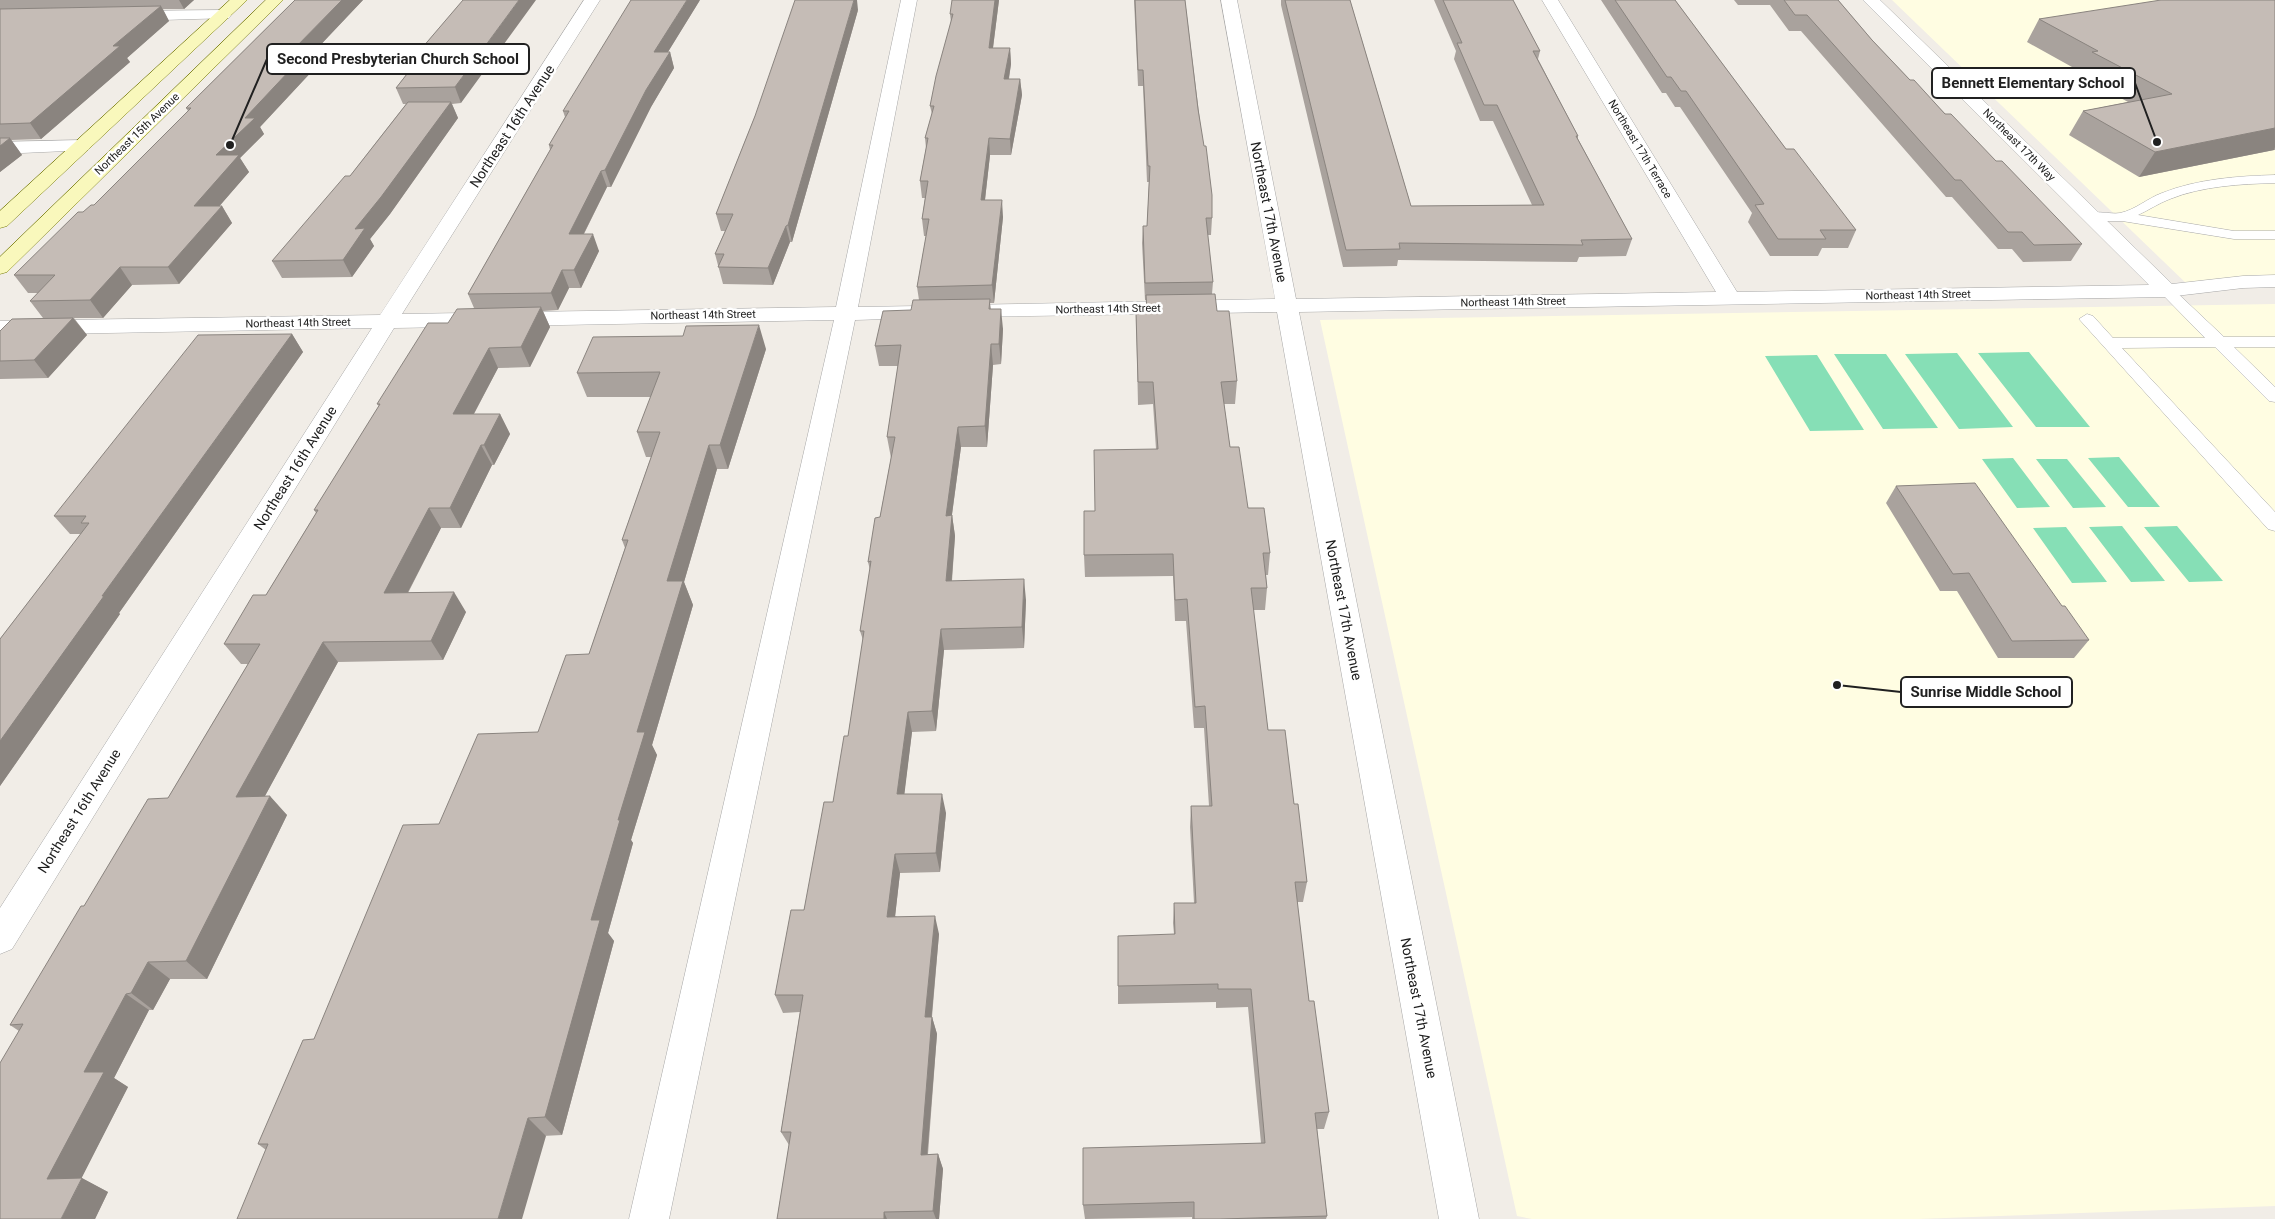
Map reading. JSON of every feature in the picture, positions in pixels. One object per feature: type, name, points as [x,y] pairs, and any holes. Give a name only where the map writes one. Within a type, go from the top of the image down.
[{"type":"street","points":[[0,222],[238,0]]},
{"type":"street","name":"Northeast 15th Avenue","points":[[0,268],[275,0]]},
{"type":"street","name":"Northeast 16th Avenue","points":[[0,938],[387,321],[592,0]]},
{"type":"street","points":[[650,1219],[846,313],[909,0]]},
{"type":"street","name":"Northeast 17th Avenue","points":[[1229,0],[1459,1219]]},
{"type":"street","name":"Northeast 17th Terrace","points":[[1550,0],[1730,298]]},
{"type":"street","name":"Northeast 17th Way","points":[[1871,0],[2167,291]]},
{"type":"street","points":[[110,16],[223,15]]},
{"type":"street","points":[[0,148],[82,146]]},
{"type":"street","name":"Northeast 14th Street","points":[[0,328],[2167,291],[2243,282],[2275,281]]},
{"type":"lane","points":[[2122,217],[2138,212],[2171,194],[2249,179],[2275,179]]},
{"type":"lane","points":[[2091,217],[2122,217],[2234,235],[2275,235]]},
{"type":"lane","points":[[2167,291],[2275,397]]},
{"type":"lane","points":[[2086,319],[2275,524]]},
{"type":"lane","points":[[2108,343],[2275,342]]},
{"type":"shaded area","points":[[1892,0],[2275,0],[2275,285],[2189,286]]},
{"type":"shaded area","points":[[2275,304],[2275,1206],[1918,1219],[1532,1219],[1517,1216],[1320,320]]},
{"type":"green space","points":[[2029,352],[2090,427],[2036,427],[1978,353]]},
{"type":"green space","points":[[1957,353],[2013,427],[1959,429],[1905,354]]},
{"type":"green space","points":[[1834,354],[1886,354],[1938,428],[1883,429]]},
{"type":"green space","points":[[1817,355],[1864,430],[1810,431],[1765,356]]},
{"type":"green space","points":[[2119,457],[2160,507],[2128,507],[2088,458]]},
{"type":"green space","points":[[2013,458],[2050,507],[2017,508],[1982,459]]},
{"type":"green space","points":[[2036,459],[2067,459],[2106,507],[2073,508]]},
{"type":"green space","points":[[2122,526],[2165,581],[2131,582],[2089,527]]},
{"type":"green space","points":[[2177,526],[2223,581],[2189,582],[2144,527]]},
{"type":"green space","points":[[2066,527],[2107,582],[2072,583],[2033,528]]},
{"type":"building","points":[[295,0],[342,0],[291,52],[307,52],[245,118],[255,118],[216,155],[239,155],[194,206],[222,206],[168,267],[120,267],[90,300],[30,301],[55,275],[14,275],[78,212],[83,212],[91,205],[94,205],[191,108],[186,108]]},
{"type":"building","points":[[463,0],[519,0],[455,87],[396,88],[422,55],[416,55]]},
{"type":"building","points":[[631,0],[687,0],[654,52],[670,52],[646,90],[605,170],[601,171],[569,234],[593,234],[574,270],[562,270],[551,293],[468,294],[553,145],[549,145],[569,111],[563,111]]},
{"type":"building","points":[[795,0],[854,0],[788,225],[768,268],[718,267],[724,254],[715,254],[733,214],[716,214],[755,116]]},
{"type":"building","points":[[952,0],[995,0],[989,48],[1010,48],[1004,79],[1020,79],[1010,139],[989,138],[981,200],[1002,200],[992,285],[917,287],[929,219],[922,219],[928,181],[920,181],[928,138],[925,138],[934,106],[930,106],[936,76],[953,14],[950,14]]},
{"type":"building","points":[[1135,0],[1185,0],[1198,109],[1204,146],[1206,146],[1212,195],[1212,218],[1206,218],[1213,282],[1145,283],[1143,226],[1147,226],[1150,166],[1148,166],[1143,70],[1138,70]]},
{"type":"building","points":[[1285,0],[1350,0],[1411,206],[1544,205],[1497,105],[1484,105],[1457,43],[1462,43],[1443,0],[1513,0],[1540,51],[1533,51],[1578,136],[1576,136],[1632,239],[1581,240],[1583,245],[1399,243],[1400,249],[1346,250]]},
{"type":"building","points":[[1615,0],[1675,0],[1786,149],[1794,149],[1856,230],[1820,230],[1826,239],[1778,239],[1755,205],[1764,204],[1686,91],[1681,91],[1671,77],[1667,77]]},
{"type":"building","points":[[1784,0],[1838,0],[1910,80],[1914,80],[1945,114],[1951,114],[1996,161],[2002,161],[2082,244],[2034,245],[2022,232],[2008,232],[1961,180],[1955,180],[1807,15],[1795,15]]},
{"type":"building","points":[[2161,0],[2275,0],[2275,128],[2155,152],[2083,111],[2172,94],[2092,52],[2098,51],[2039,19]]},
{"type":"building","points":[[161,6],[113,46],[120,46],[30,123],[0,124],[0,9]]},
{"type":"building","points":[[408,102],[451,102],[355,229],[365,228],[343,260],[272,261],[345,176],[350,176]]},
{"type":"building","points":[[0,138],[10,138],[0,146]]},
{"type":"building","points":[[1215,294],[1217,311],[1229,311],[1237,381],[1221,382],[1230,447],[1239,447],[1248,508],[1264,508],[1270,553],[1263,553],[1267,588],[1251,588],[1268,730],[1285,730],[1294,804],[1298,804],[1307,882],[1295,882],[1309,1001],[1314,1001],[1329,1112],[1315,1113],[1327,1216],[1194,1219],[1194,1202],[1083,1205],[1083,1148],[1265,1143],[1251,989],[1218,989],[1218,984],[1118,986],[1118,936],[1175,934],[1174,903],[1196,903],[1191,806],[1212,806],[1205,706],[1195,707],[1187,599],[1175,600],[1173,554],[1084,555],[1084,511],[1095,511],[1094,450],[1158,449],[1153,382],[1138,382],[1136,313],[1147,312],[1146,295]]},
{"type":"building","points":[[990,299],[989,309],[1001,309],[999,344],[991,344],[985,426],[958,427],[946,516],[952,515],[946,581],[1024,579],[1022,627],[941,629],[932,711],[908,712],[897,794],[942,794],[936,853],[895,854],[887,917],[935,916],[925,1017],[932,1017],[921,1155],[938,1154],[933,1211],[884,1212],[884,1219],[777,1219],[791,1132],[781,1132],[803,995],[775,995],[791,910],[804,910],[824,802],[833,802],[844,736],[848,736],[864,631],[860,631],[871,561],[868,562],[875,518],[880,517],[895,437],[887,437],[901,345],[875,346],[883,311],[911,310],[913,300]]},
{"type":"building","points":[[541,307],[521,347],[489,348],[453,414],[500,414],[484,445],[481,445],[450,508],[429,508],[384,593],[454,592],[431,641],[323,642],[236,797],[270,796],[186,961],[148,962],[131,993],[126,994],[84,1072],[104,1072],[47,1179],[82,1178],[61,1219],[0,1219],[0,1063],[23,1024],[10,1025],[148,799],[168,798],[260,644],[224,644],[253,595],[266,595],[318,510],[314,510],[380,404],[377,404],[428,323],[448,323],[457,309]]},
{"type":"building","points":[[73,318],[34,360],[0,361],[0,331],[12,319]]},
{"type":"building","points":[[759,325],[720,445],[709,445],[667,581],[683,581],[637,732],[645,732],[618,820],[620,820],[591,920],[600,920],[545,1117],[528,1118],[498,1219],[237,1219],[268,1144],[258,1144],[303,1040],[314,1039],[403,825],[439,824],[478,734],[538,732],[566,655],[589,654],[628,540],[622,540],[660,432],[637,432],[660,372],[577,373],[593,337],[683,336],[686,326]]},
{"type":"building","points":[[292,334],[102,596],[104,596],[0,741],[0,639],[89,523],[81,523],[86,516],[54,516],[198,335]]},
{"type":"building","points":[[1975,483],[2062,606],[2065,606],[2089,640],[2012,641],[1969,573],[1953,574],[1896,486]]},
{"type":"place","name":"Bennett Elementary School","points":[[2157,142]]},
{"type":"place","name":"Second Presbyterian Church School","points":[[230,145]]},
{"type":"place","name":"Sunrise Middle School","points":[[1837,685]]}]
